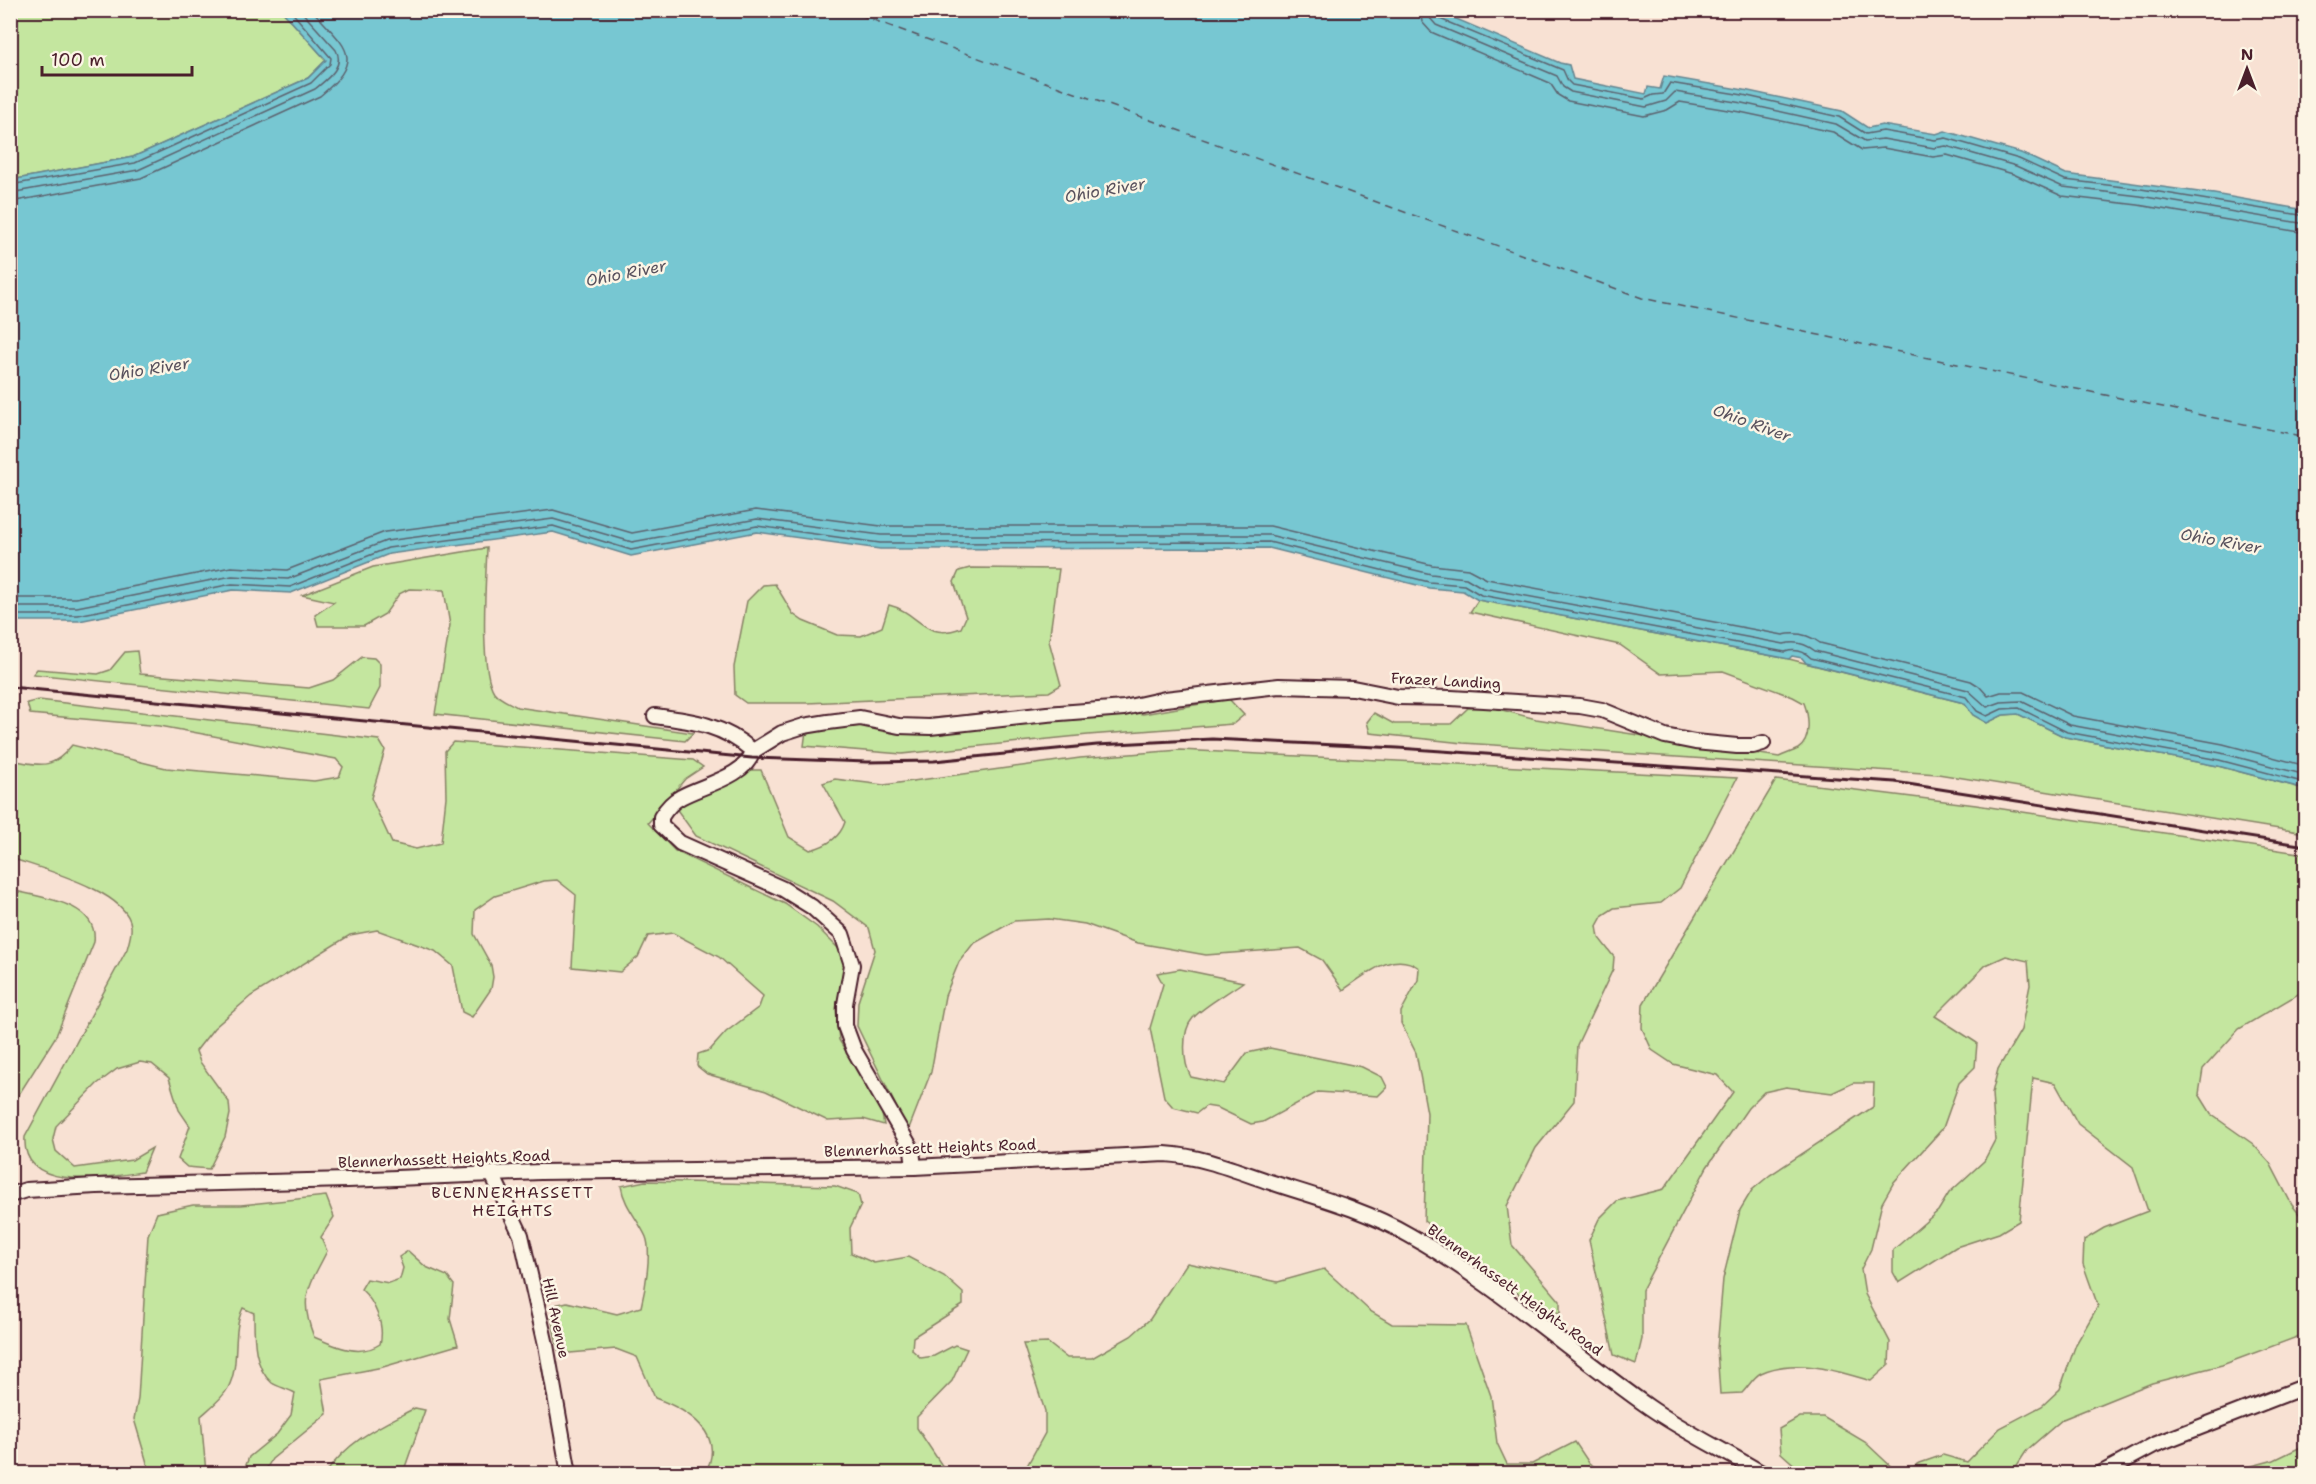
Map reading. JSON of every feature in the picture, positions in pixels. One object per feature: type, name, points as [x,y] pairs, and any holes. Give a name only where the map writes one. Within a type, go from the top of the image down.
[{"type":"street","name":"Frazer Landing","points":[[914,1167],[912,1150],[854,1050],[846,1026],[845,1004],[852,965],[842,934],[812,908],[783,889],[680,843],[660,825],[660,817],[674,802],[724,778],[752,758],[753,751],[782,733],[804,726],[860,718],[899,726],[930,727],[1124,708],[1165,699],[1279,686],[1353,688],[1398,697],[1580,706],[1602,710],[1665,736],[1695,742],[1737,746],[1753,746],[1763,743]]},
{"type":"street","points":[[655,716],[711,726],[733,736],[753,751]]},
{"type":"street","name":"Blennerhassett Heights Road","points":[[10,1195],[26,1190],[96,1186],[540,1172],[914,1167],[1165,1154],[1184,1155],[1206,1160],[1372,1217],[1408,1234],[1471,1275],[1656,1412],[1763,1473]]},
{"type":"street","name":"Hill Avenue","points":[[492,1174],[521,1235],[546,1345],[569,1473]]},
{"type":"street","points":[[2100,1473],[2154,1445],[2306,1386]]},
{"type":"green space","points":[[11,11],[282,11],[326,60],[308,78],[133,157],[11,180]]},
{"type":"green space","points":[[487,548],[486,664],[489,680],[496,694],[517,707],[693,733],[685,741],[435,714],[450,625],[444,590],[409,589],[399,594],[385,614],[364,626],[318,626],[315,615],[334,602],[302,595],[373,567]]},
{"type":"green space","points":[[970,568],[1059,569],[1049,641],[1061,685],[1049,692],[807,703],[746,703],[735,695],[734,667],[747,601],[763,585],[775,584],[793,614],[803,621],[837,635],[861,636],[882,627],[889,605],[908,614],[930,629],[949,631],[961,628],[966,617],[954,582],[959,571]]},
{"type":"green space","points":[[1478,600],[1789,659],[1964,703],[1973,715],[1987,723],[2003,715],[2018,714],[2065,737],[2218,766],[2305,789],[2305,833],[1938,774],[1463,743],[1370,733],[1367,722],[1374,713],[1394,724],[1451,724],[1468,708],[1491,707],[1536,719],[1779,757],[1798,749],[1806,740],[1808,721],[1806,708],[1804,703],[1793,697],[1723,671],[1661,674],[1620,645],[1470,612]]},
{"type":"green space","points":[[137,651],[140,674],[309,688],[333,680],[362,657],[374,658],[380,664],[380,688],[369,709],[33,674],[37,669],[98,674],[110,670],[125,652]]},
{"type":"green space","points":[[1229,699],[1244,715],[1233,724],[1088,735],[902,754],[804,746],[807,723],[925,719],[1070,704],[1143,714]]},
{"type":"green space","points":[[39,700],[379,740],[385,750],[371,798],[392,843],[416,849],[441,843],[446,797],[445,751],[453,742],[693,760],[703,767],[685,779],[648,823],[675,851],[785,904],[817,927],[847,957],[836,1009],[839,1040],[881,1108],[884,1125],[863,1119],[828,1121],[766,1091],[707,1074],[697,1066],[698,1054],[710,1050],[726,1032],[759,1007],[763,996],[719,957],[673,933],[648,936],[638,957],[620,972],[572,967],[576,895],[557,880],[544,881],[495,896],[475,910],[474,934],[491,965],[493,977],[491,989],[472,1017],[462,1012],[453,966],[435,951],[377,930],[350,935],[251,996],[214,1028],[196,1051],[200,1062],[229,1102],[230,1114],[225,1137],[209,1169],[187,1167],[178,1159],[190,1126],[179,1110],[169,1078],[152,1064],[140,1062],[117,1069],[97,1084],[56,1126],[53,1139],[56,1151],[75,1168],[132,1160],[152,1148],[142,1172],[108,1177],[69,1178],[51,1174],[37,1167],[27,1155],[25,1137],[127,949],[131,926],[126,913],[115,902],[99,892],[60,875],[11,858],[11,760],[44,764],[58,759],[72,745],[166,768],[314,781],[339,777],[343,767],[336,759],[160,726],[30,714],[27,703]]},
{"type":"green space","points":[[1180,750],[1737,778],[1680,888],[1661,903],[1614,908],[1603,915],[1597,926],[1599,938],[1614,957],[1613,969],[1577,1045],[1574,1101],[1536,1148],[1507,1206],[1512,1245],[1560,1301],[1560,1313],[1537,1308],[1424,1221],[1427,1113],[1416,1053],[1401,1023],[1401,1012],[1418,980],[1419,968],[1399,961],[1390,963],[1370,971],[1343,990],[1322,960],[1300,948],[1206,955],[1138,943],[1085,924],[1049,919],[1014,921],[973,944],[959,962],[945,996],[931,1072],[908,1131],[857,1026],[858,1002],[875,950],[869,928],[833,901],[696,836],[675,807],[747,770],[761,770],[789,837],[810,850],[832,840],[843,828],[845,822],[823,783],[835,779],[884,785],[1080,758]]},
{"type":"green space","points":[[1776,780],[1976,805],[2305,854],[2305,990],[2239,1029],[2203,1069],[2199,1094],[2212,1115],[2253,1144],[2270,1163],[2292,1205],[2305,1221],[2305,1334],[2222,1365],[2152,1383],[2063,1419],[2027,1450],[2012,1473],[1902,1473],[1920,1463],[1943,1455],[1967,1462],[2000,1428],[2042,1406],[2060,1389],[2076,1344],[2098,1306],[2083,1264],[2084,1240],[2104,1228],[2148,1211],[2133,1167],[2078,1124],[2055,1083],[2033,1078],[2019,1221],[1999,1233],[1956,1247],[1899,1283],[1893,1272],[1893,1250],[1938,1211],[1949,1193],[1984,1161],[1995,1140],[1992,1093],[1998,1069],[2021,1030],[2030,985],[2028,961],[2006,956],[1986,965],[1935,1016],[1977,1043],[1975,1067],[1959,1083],[1943,1128],[1894,1182],[1882,1203],[1871,1249],[1861,1269],[1865,1294],[1890,1342],[1889,1365],[1871,1381],[1816,1367],[1774,1368],[1758,1374],[1742,1393],[1720,1394],[1717,1349],[1723,1279],[1740,1210],[1752,1190],[1770,1175],[1873,1107],[1874,1083],[1853,1083],[1832,1093],[1786,1087],[1764,1092],[1748,1108],[1707,1167],[1642,1290],[1642,1339],[1636,1364],[1614,1355],[1589,1240],[1599,1219],[1617,1201],[1664,1189],[1733,1092],[1717,1075],[1673,1064],[1652,1050],[1642,1028],[1643,1004]]},
{"type":"green space","points":[[11,890],[51,899],[77,910],[87,918],[93,929],[94,942],[56,1036],[11,1107]]},
{"type":"green space","points":[[1180,969],[1243,982],[1204,1008],[1189,1024],[1184,1047],[1186,1064],[1191,1077],[1224,1084],[1247,1053],[1270,1048],[1362,1067],[1382,1077],[1387,1087],[1378,1096],[1318,1092],[1263,1122],[1251,1124],[1218,1108],[1206,1106],[1197,1113],[1173,1107],[1164,1097],[1150,1028],[1163,984],[1157,973]]},
{"type":"green space","points":[[645,1181],[835,1186],[858,1194],[861,1205],[850,1228],[851,1253],[874,1263],[908,1257],[944,1276],[963,1293],[963,1305],[913,1337],[912,1350],[921,1358],[934,1356],[955,1345],[967,1349],[952,1381],[917,1417],[917,1428],[947,1473],[705,1473],[711,1459],[708,1435],[701,1425],[680,1409],[655,1398],[637,1357],[616,1349],[570,1353],[558,1350],[551,1316],[555,1305],[567,1302],[617,1314],[641,1307],[647,1272],[648,1244],[643,1230],[625,1200],[621,1186]]},
{"type":"green space","points":[[326,1196],[334,1217],[321,1237],[327,1251],[311,1283],[306,1302],[314,1337],[339,1347],[355,1350],[364,1350],[380,1344],[381,1329],[378,1314],[371,1300],[361,1289],[367,1279],[389,1283],[400,1279],[403,1268],[399,1257],[408,1251],[426,1267],[447,1276],[454,1285],[450,1319],[458,1345],[383,1367],[321,1379],[327,1414],[272,1459],[264,1473],[243,1473],[249,1457],[277,1434],[291,1415],[295,1393],[272,1383],[261,1368],[256,1350],[254,1313],[243,1308],[237,1328],[232,1379],[223,1396],[201,1416],[206,1473],[150,1473],[134,1419],[138,1399],[148,1235],[157,1213],[193,1205],[241,1205]]},
{"type":"green space","points":[[1187,1263],[1278,1282],[1324,1269],[1370,1311],[1392,1324],[1466,1325],[1491,1396],[1497,1443],[1507,1464],[1532,1464],[1575,1442],[1589,1463],[1604,1473],[1023,1473],[1045,1433],[1045,1411],[1023,1344],[1048,1343],[1067,1358],[1092,1358],[1131,1336],[1150,1319]]},
{"type":"green space","points":[[415,1408],[425,1410],[403,1473],[326,1473],[335,1461],[355,1443],[377,1428]]},
{"type":"green space","points":[[1800,1417],[1823,1417],[1865,1442],[1898,1473],[1808,1473],[1798,1468],[1781,1453],[1779,1429]]},
{"type":"green space","points":[[2305,1445],[2305,1473],[2226,1473],[2274,1460]]},
{"type":"water","name":"Ohio River","points":[[282,11],[1440,12],[1569,65],[1573,79],[1646,94],[1648,87],[1660,89],[1664,76],[1744,90],[1842,111],[1868,128],[1882,125],[1936,134],[1945,131],[2021,153],[2066,174],[2214,194],[2305,210],[2305,789],[2218,766],[2065,737],[2018,714],[2003,715],[1987,723],[1973,715],[1964,703],[1806,663],[1802,658],[1792,656],[1789,659],[1478,600],[1463,591],[1429,588],[1269,548],[880,549],[757,532],[631,556],[553,532],[389,554],[291,593],[233,590],[79,621],[11,621],[11,180],[133,157],[308,78],[326,60]]},
{"type":"ferry route","points":[[846,10],[1642,298],[2306,437]]},
{"type":"railway","points":[[10,687],[752,758],[867,762],[934,761],[1097,745],[1212,739],[1398,748],[1895,782],[2306,846]]},
{"type":"district","name":"BLENNERHASSETT HEIGHTS","points":[[513,1201]]}]
